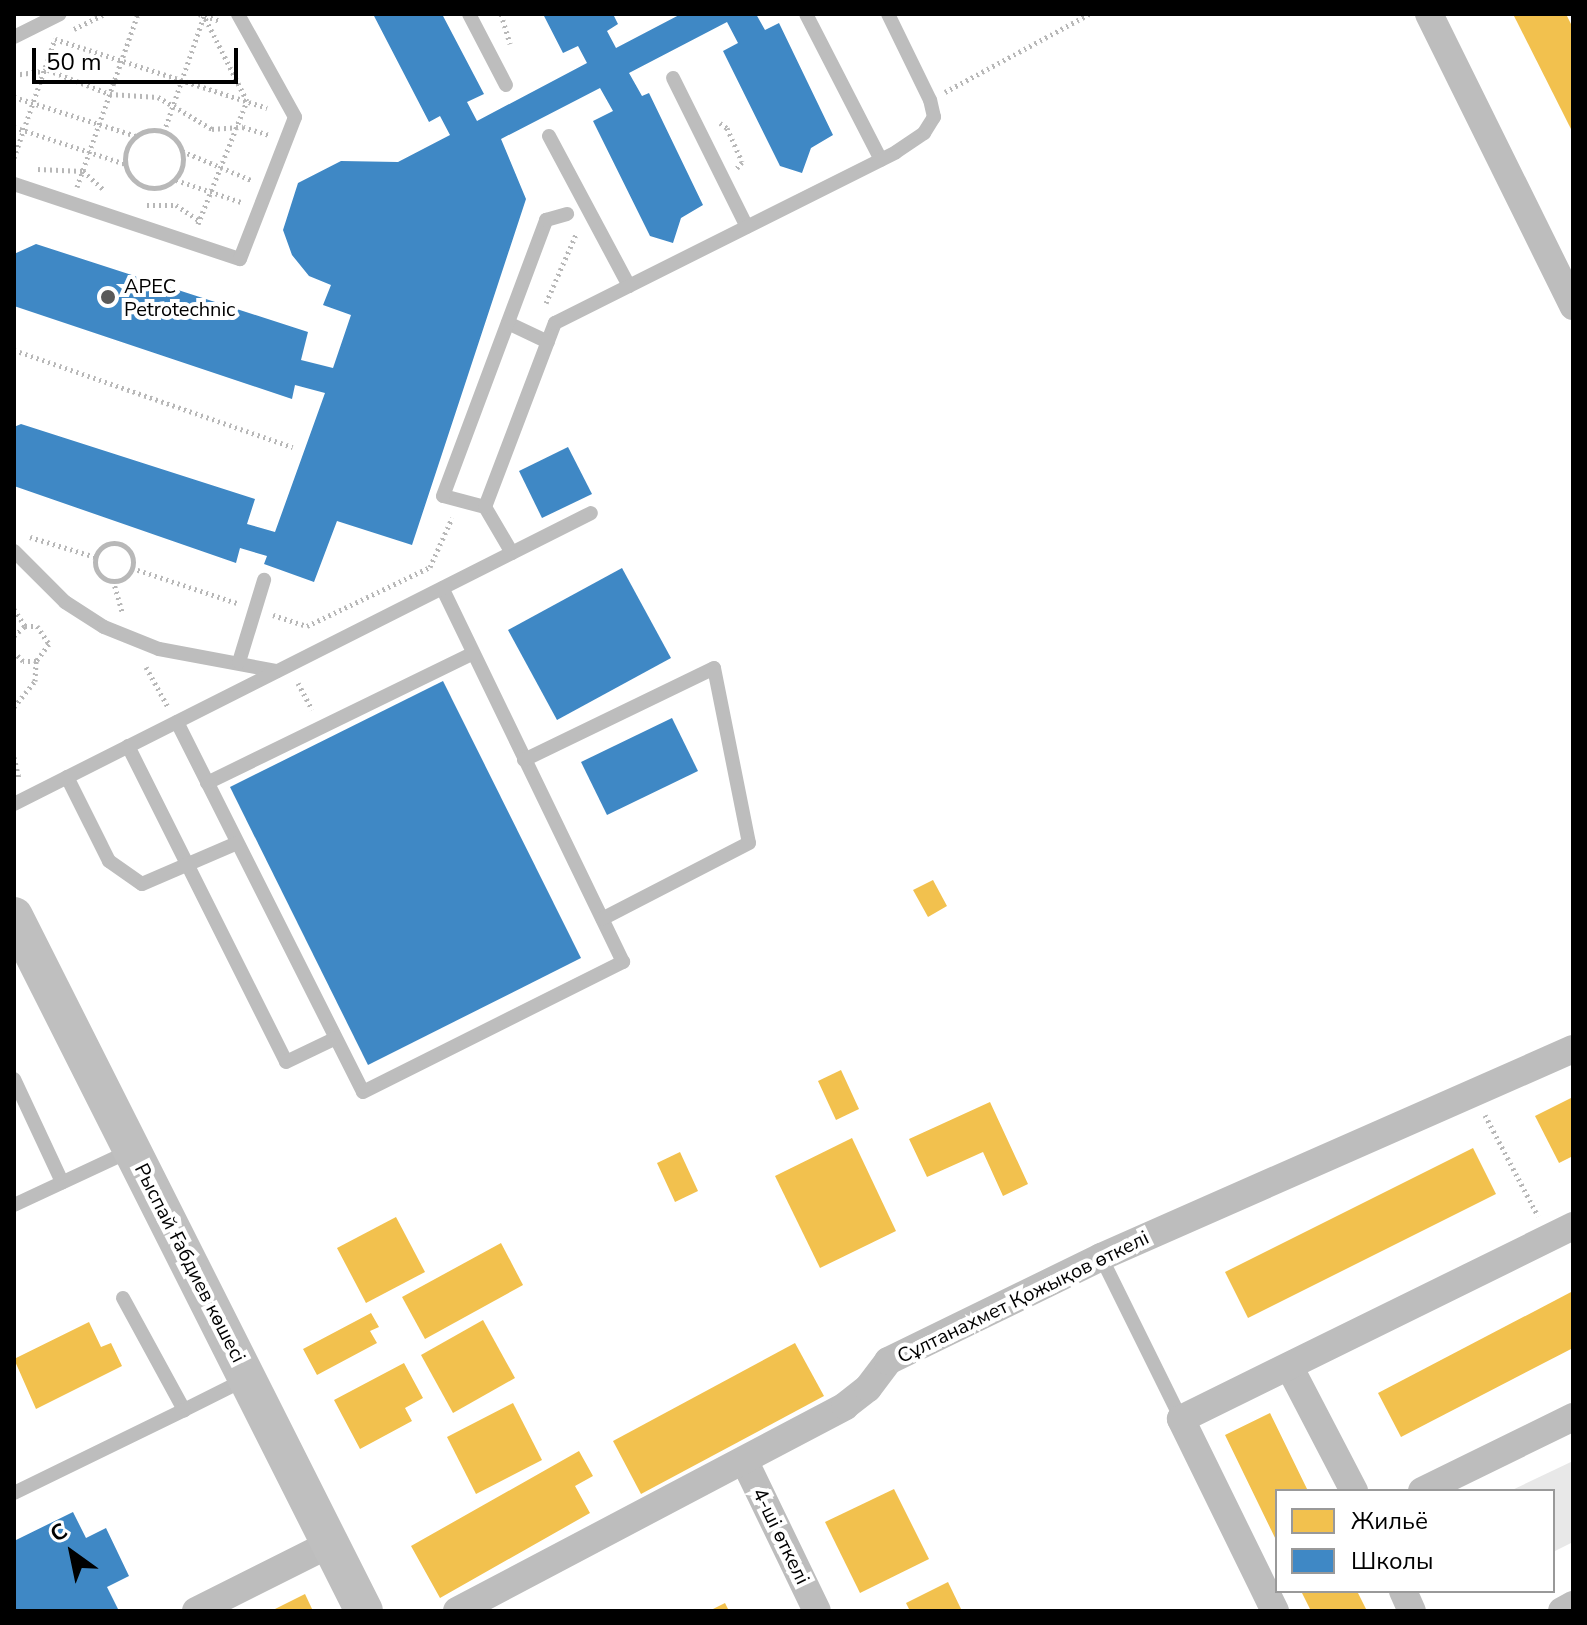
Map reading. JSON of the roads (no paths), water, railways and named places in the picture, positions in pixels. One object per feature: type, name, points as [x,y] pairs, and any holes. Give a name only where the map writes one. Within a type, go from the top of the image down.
[{"type":"street","points":[[1429,14],[1564,265],[1573,306]]},
{"type":"street","name":"Рыспай Ғабдиев көшесі","points":[[14,916],[364,1611]]},
{"type":"street","name":"Сұлтанахмет Қожықов өткелі","points":[[457,1611],[745,1462],[845,1406],[868,1388],[888,1361],[1101,1257],[1573,1049]]},
{"type":"street","points":[[1275,1611],[1181,1419],[1561,1232]]},
{"type":"street","points":[[1290,1368],[1353,1489]]},
{"type":"street","points":[[1426,1489],[1573,1417]]},
{"type":"street","name":"4-ші өткелі","points":[[745,1462],[817,1611]]},
{"type":"street","points":[[196,1611],[330,1544]]},
{"type":"street","points":[[1562,1611],[1573,1605]]},
{"type":"lane","points":[[14,37],[60,14]]},
{"type":"lane","points":[[14,184],[240,259],[295,117],[238,14]]},
{"type":"lane","points":[[469,14],[506,85]]},
{"type":"lane","points":[[806,14],[881,160]]},
{"type":"lane","points":[[485,507],[555,323],[881,160],[924,133],[934,117],[930,100],[888,14]]},
{"type":"lane","points":[[673,78],[747,227]]},
{"type":"lane","points":[[549,136],[629,286]]},
{"type":"lane","points":[[512,553],[485,507],[443,496],[546,220],[567,214]]},
{"type":"lane","points":[[508,323],[548,342]]},
{"type":"lane","points":[[14,804],[591,513]]},
{"type":"lane","points":[[14,551],[65,602],[104,627],[159,649],[277,671]]},
{"type":"lane","points":[[239,662],[264,580]]},
{"type":"lane","points":[[177,722],[363,1092],[623,962],[442,588]]},
{"type":"lane","points":[[207,783],[472,654]]},
{"type":"lane","points":[[524,760],[714,668],[749,843],[602,919]]},
{"type":"lane","points":[[128,746],[286,1062],[336,1038]]},
{"type":"lane","points":[[67,777],[109,861],[124,876],[142,884],[237,843]]},
{"type":"lane","points":[[14,1079],[62,1182]]},
{"type":"lane","points":[[14,1205],[132,1150]]},
{"type":"lane","points":[[1101,1257],[1181,1419]]},
{"type":"lane","points":[[123,1298],[184,1410]]},
{"type":"lane","points":[[14,1493],[248,1378]]},
{"type":"place","name":"APEC Petrotechnic","points":[[108,297]]}]
